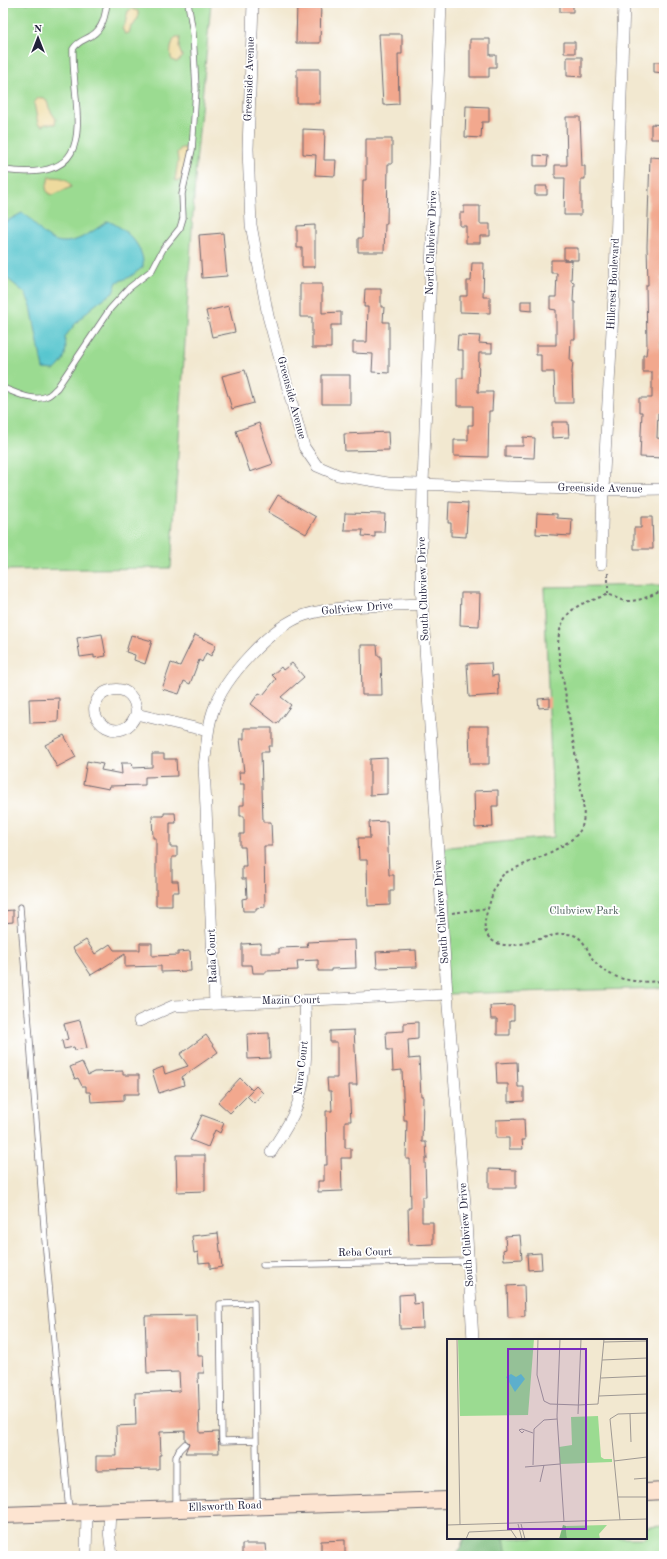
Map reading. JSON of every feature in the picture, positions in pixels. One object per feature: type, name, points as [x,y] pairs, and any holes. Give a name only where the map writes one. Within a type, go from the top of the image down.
[{"type":"main road","points":[[647,1492],[664,1491]]},
{"type":"main road","name":"Ellsworth Road","points":[[3,1515],[447,1500]]},
{"type":"street","name":"Greenside Avenue","points":[[253,3],[248,149],[251,225],[268,316],[304,447],[317,466],[338,475],[361,480],[423,484],[603,490],[664,489]]},
{"type":"street","name":"North Clubview Drive","points":[[423,484],[441,3]]},
{"type":"street","name":"Hillcrest Boulevard","points":[[601,564],[603,490],[615,278],[624,3]]},
{"type":"street","name":"South Clubview Drive","points":[[423,484],[422,604],[447,994],[473,1339]]},
{"type":"street","name":"Golfview Drive","points":[[211,909],[204,765],[208,731],[219,697],[244,661],[276,631],[304,615],[338,609],[422,604]]},
{"type":"street","points":[[136,714],[208,731]]},
{"type":"street","name":"Rada Court","points":[[211,909],[215,1004]]},
{"type":"street","name":"Mazin Court","points":[[139,1022],[172,1006],[447,994]]},
{"type":"street","name":"Nura Court","points":[[271,1152],[295,1112],[302,1088],[306,1047],[305,1001]]},
{"type":"street","points":[[110,1511],[109,1531],[112,1556]]},
{"type":"street","points":[[86,1556],[87,1512]]},
{"type":"lane","points":[[3,170],[24,173],[40,172],[63,163],[70,156],[77,140],[78,127],[73,49],[77,44],[102,26],[107,3]]},
{"type":"lane","points":[[3,388],[25,396],[38,398],[47,396],[57,388],[110,309],[129,288],[152,270],[163,249],[180,228],[182,218],[182,194],[192,150],[196,89],[193,33],[188,3]]},
{"type":"lane","points":[[20,908],[45,1240],[69,1513]]},
{"type":"lane","name":"Reba Court","points":[[263,1265],[468,1261]]},
{"type":"lane","points":[[256,1440],[222,1441],[220,1304],[254,1303],[258,1506]]},
{"type":"lane","points":[[176,1509],[176,1457],[179,1450],[185,1444]]},
{"type":"path","points":[[601,564],[609,575],[608,595]]},
{"type":"path","points":[[664,590],[641,600],[628,601],[608,595],[575,607],[567,615],[558,636],[560,666],[584,806],[583,820],[579,832],[565,845],[499,878],[488,908],[484,928],[490,938],[497,943],[510,945],[550,937],[575,936],[582,940],[597,963],[612,974],[627,980],[640,982],[664,981]]},
{"type":"path","points":[[442,914],[488,908]]},
{"type":"green space","points":[[3,3],[211,3],[196,164],[171,568],[3,570]]},
{"type":"green space","name":"Clubview Park","points":[[664,585],[664,988],[447,994],[438,848],[554,837],[544,587]]},
{"type":"green space","points":[[664,1526],[664,1556],[507,1556],[504,1539],[647,1539],[647,1527]]},
{"type":"green space","points":[[464,1539],[504,1539],[507,1556],[457,1556]]},
{"type":"sand","points":[[132,9],[138,11],[138,18],[133,26],[131,26],[129,33],[125,34],[122,28],[125,24],[128,11]]},
{"type":"sand","points":[[176,37],[180,37],[179,48],[182,56],[180,60],[176,62],[171,58],[171,52],[174,39]]},
{"type":"sand","points":[[38,98],[44,98],[47,101],[50,110],[56,119],[55,124],[46,124],[41,126],[38,124],[34,103]]},
{"type":"sand","points":[[181,148],[187,148],[187,151],[182,179],[178,181],[175,180],[178,161],[177,153]]},
{"type":"sand","points":[[49,177],[66,179],[71,187],[53,195],[49,194],[46,189]]},
{"type":"water","points":[[22,213],[28,217],[44,234],[61,242],[77,240],[108,221],[121,228],[133,239],[141,252],[143,259],[143,267],[130,277],[117,282],[113,293],[92,307],[70,330],[65,337],[66,351],[64,359],[55,370],[43,369],[31,306],[25,293],[3,275],[3,223]]},
{"type":"building","points":[[297,3],[321,3],[320,43],[296,43]]},
{"type":"building","points":[[560,3],[573,3],[573,12],[560,12]]},
{"type":"building","points":[[379,34],[402,34],[402,54],[398,54],[399,104],[383,105]]},
{"type":"building","points":[[470,39],[490,39],[490,55],[496,55],[496,67],[489,67],[489,77],[470,77]]},
{"type":"building","points":[[564,42],[575,42],[575,53],[564,53]]},
{"type":"building","points":[[567,57],[582,57],[582,77],[567,76]]},
{"type":"building","points":[[654,62],[664,62],[664,73],[654,72]]},
{"type":"building","points":[[297,69],[320,69],[320,103],[297,103]]},
{"type":"building","points":[[466,106],[489,107],[489,122],[482,122],[481,138],[465,137]]},
{"type":"building","points":[[566,117],[580,117],[582,166],[585,166],[585,179],[581,179],[581,215],[564,215],[565,178],[555,178],[555,165],[567,165]]},
{"type":"building","points":[[651,124],[664,125],[664,139],[651,139]]},
{"type":"building","points":[[303,129],[325,130],[324,160],[336,160],[335,176],[315,175],[316,155],[303,154]]},
{"type":"building","points":[[366,139],[392,139],[392,164],[388,164],[387,224],[385,224],[384,252],[358,252],[358,238],[362,238],[363,180],[366,180]]},
{"type":"building","points":[[534,155],[548,156],[547,166],[534,166]]},
{"type":"building","points":[[650,157],[664,158],[664,277],[661,277],[661,298],[663,298],[664,338],[660,338],[661,378],[664,378],[664,413],[658,413],[657,438],[664,439],[664,458],[640,457],[642,412],[639,412],[639,398],[652,398],[652,372],[643,372],[643,355],[646,355],[647,347],[646,285],[648,285],[647,246]]},
{"type":"building","points":[[535,186],[547,186],[547,195],[535,195]]},
{"type":"building","points":[[464,206],[480,206],[480,224],[490,224],[490,236],[480,236],[480,243],[466,243],[466,226],[460,226],[460,213],[464,213]]},
{"type":"building","points":[[315,225],[315,267],[302,267],[302,248],[297,248],[297,226]]},
{"type":"building","points":[[223,233],[227,276],[202,278],[199,235]]},
{"type":"building","points":[[564,248],[578,248],[578,260],[564,260]]},
{"type":"building","points":[[551,260],[572,260],[571,281],[574,282],[573,302],[575,302],[575,339],[571,339],[570,361],[573,361],[573,403],[555,403],[554,372],[541,372],[541,355],[536,355],[536,345],[556,345],[556,310],[550,309],[550,297],[556,297],[557,273],[551,273]]},
{"type":"building","points":[[472,263],[484,263],[483,297],[490,297],[490,313],[460,312],[460,296],[467,296],[467,281],[471,281]]},
{"type":"building","points":[[300,284],[322,284],[322,313],[341,312],[341,325],[331,325],[331,348],[312,348],[312,317],[300,317]]},
{"type":"building","points":[[365,289],[381,289],[381,307],[384,307],[383,322],[389,322],[389,373],[372,372],[373,354],[353,353],[353,342],[367,342],[368,307],[364,307]]},
{"type":"building","points":[[521,301],[532,301],[532,311],[521,310]]},
{"type":"building","points":[[229,306],[235,332],[212,337],[206,311]]},
{"type":"building","points":[[458,335],[480,336],[479,343],[492,344],[492,353],[479,353],[478,392],[493,392],[492,411],[489,411],[488,457],[454,456],[454,440],[468,440],[468,425],[473,425],[473,406],[457,406],[457,378],[463,378],[463,350],[457,350]]},
{"type":"building","points":[[245,370],[254,403],[232,409],[222,376]]},
{"type":"building","points":[[322,375],[350,375],[350,404],[322,404]]},
{"type":"building","points":[[552,422],[568,422],[569,437],[552,438]]},
{"type":"building","points":[[259,423],[273,464],[250,472],[236,431]]},
{"type":"building","points":[[388,432],[389,450],[345,451],[344,434]]},
{"type":"building","points":[[523,437],[535,438],[534,458],[505,457],[505,446],[523,446]]},
{"type":"building","points":[[278,495],[316,517],[306,534],[268,512]]},
{"type":"building","points":[[449,502],[468,503],[466,537],[451,536],[451,523],[448,523]]},
{"type":"building","points":[[345,513],[385,514],[384,532],[375,532],[375,537],[362,536],[363,530],[344,530]]},
{"type":"building","points":[[537,513],[557,514],[557,518],[572,519],[571,536],[536,534]]},
{"type":"building","points":[[641,517],[652,517],[653,549],[634,549],[634,528],[641,528]]},
{"type":"building","points":[[461,593],[480,593],[479,626],[460,625]]},
{"type":"building","points":[[102,634],[106,656],[94,658],[94,655],[80,657],[77,638]]},
{"type":"building","points":[[131,635],[152,641],[145,664],[134,660],[135,655],[126,652]]},
{"type":"building","points":[[195,635],[216,645],[211,656],[206,653],[202,662],[199,660],[190,684],[184,681],[179,694],[162,689],[171,663],[180,666]]},
{"type":"building","points":[[361,645],[377,645],[378,656],[381,656],[382,695],[362,695]]},
{"type":"building","points":[[292,663],[304,677],[281,697],[291,705],[277,724],[251,704],[259,693],[263,695],[276,679],[272,675],[281,667],[283,670]]},
{"type":"building","points":[[491,663],[492,676],[498,675],[499,695],[469,697],[467,664]]},
{"type":"building","points":[[59,698],[58,722],[30,723],[29,699]]},
{"type":"building","points":[[550,698],[550,707],[539,708],[538,699]]},
{"type":"building","points":[[469,726],[489,726],[489,764],[470,764]]},
{"type":"building","points":[[244,728],[272,728],[272,746],[268,746],[269,752],[261,752],[263,822],[271,822],[272,846],[264,846],[265,907],[256,908],[256,911],[243,911],[242,899],[247,898],[246,879],[242,879],[242,866],[246,866],[245,847],[240,847],[240,834],[244,834],[244,816],[240,816],[240,805],[244,805],[244,784],[240,784],[239,772],[244,772],[240,739],[244,739]]},
{"type":"building","points":[[64,735],[76,757],[57,767],[45,745]]},
{"type":"building","points":[[152,754],[164,754],[164,759],[176,759],[177,776],[145,777],[145,785],[110,786],[109,789],[83,784],[87,761],[103,764],[101,770],[122,774],[121,763],[132,763],[133,768],[152,767]]},
{"type":"building","points":[[387,758],[387,794],[370,795],[370,759]]},
{"type":"building","points":[[498,790],[498,806],[492,806],[493,827],[475,828],[474,791]]},
{"type":"building","points":[[164,813],[175,813],[176,823],[170,823],[170,847],[177,847],[177,857],[172,857],[172,881],[178,881],[179,892],[172,892],[172,906],[156,906],[156,838],[153,838],[152,816],[164,816]]},
{"type":"building","points":[[387,821],[389,875],[394,875],[394,891],[390,891],[390,905],[368,906],[367,860],[359,860],[358,838],[370,838],[369,822]]},
{"type":"building","points":[[13,910],[13,922],[3,923],[3,911]]},
{"type":"building","points":[[86,940],[95,954],[110,944],[114,950],[140,950],[140,943],[152,943],[152,956],[178,955],[178,952],[190,951],[191,971],[161,972],[161,966],[125,967],[125,954],[91,975],[73,948]]},
{"type":"building","points":[[355,940],[356,968],[318,971],[318,960],[297,961],[298,970],[253,973],[252,965],[242,965],[242,944],[261,943],[261,953],[279,953],[279,948],[308,947],[307,942]]},
{"type":"building","points":[[416,950],[417,967],[377,968],[376,952]]},
{"type":"building","points":[[514,1005],[514,1020],[510,1020],[510,1035],[497,1035],[497,1019],[491,1019],[490,1006]]},
{"type":"building","points":[[80,1020],[87,1048],[75,1050],[74,1047],[64,1049],[62,1041],[68,1039],[64,1024]]},
{"type":"building","points":[[418,1022],[418,1039],[408,1040],[409,1059],[419,1058],[421,1096],[423,1096],[422,1142],[426,1142],[427,1159],[425,1159],[426,1197],[422,1197],[422,1222],[433,1222],[433,1244],[409,1245],[408,1208],[411,1208],[410,1159],[406,1159],[407,1120],[404,1120],[402,1070],[393,1071],[392,1050],[387,1050],[386,1032],[404,1031],[404,1023]]},
{"type":"building","points":[[354,1030],[357,1085],[349,1085],[351,1121],[345,1121],[345,1148],[351,1148],[351,1158],[341,1158],[342,1191],[318,1192],[318,1181],[324,1181],[324,1165],[327,1165],[326,1111],[332,1111],[331,1091],[328,1091],[327,1078],[337,1078],[337,1042],[330,1042],[330,1031]]},
{"type":"building","points":[[269,1033],[270,1058],[248,1059],[247,1034]]},
{"type":"building","points":[[206,1035],[218,1052],[182,1077],[184,1085],[159,1093],[152,1071],[163,1067],[165,1074],[188,1066],[180,1054]]},
{"type":"building","points":[[82,1062],[88,1075],[94,1072],[123,1071],[123,1075],[139,1075],[139,1094],[124,1094],[124,1100],[91,1102],[90,1092],[86,1092],[86,1086],[82,1086],[78,1078],[75,1079],[70,1067]]},
{"type":"building","points":[[517,1062],[518,1087],[524,1087],[524,1101],[508,1102],[508,1084],[497,1084],[496,1063]]},
{"type":"building","points":[[240,1078],[252,1090],[256,1086],[263,1093],[254,1103],[247,1096],[230,1113],[218,1102]]},
{"type":"building","points":[[202,1115],[224,1123],[220,1133],[215,1130],[208,1147],[190,1140]]},
{"type":"building","points":[[524,1119],[525,1140],[522,1140],[523,1149],[509,1149],[509,1138],[496,1138],[496,1120]]},
{"type":"building","points":[[176,1155],[205,1155],[205,1191],[177,1192]]},
{"type":"building","points":[[489,1169],[516,1170],[516,1188],[489,1188]]},
{"type":"building","points":[[218,1233],[222,1267],[210,1269],[210,1262],[199,1263],[198,1252],[194,1253],[192,1236]]},
{"type":"building","points":[[520,1235],[522,1259],[504,1260],[503,1250],[506,1249],[505,1236]]},
{"type":"building","points":[[541,1253],[542,1269],[528,1270],[527,1254]]},
{"type":"building","points":[[524,1285],[525,1316],[508,1317],[507,1286]]},
{"type":"building","points":[[413,1294],[414,1304],[422,1303],[423,1328],[400,1329],[399,1295]]},
{"type":"building","points":[[197,1315],[198,1356],[203,1356],[204,1373],[198,1373],[200,1433],[218,1432],[219,1453],[185,1453],[189,1443],[185,1440],[185,1431],[160,1432],[161,1455],[159,1455],[159,1469],[96,1470],[96,1456],[117,1456],[116,1426],[136,1425],[135,1393],[180,1391],[179,1372],[147,1373],[145,1316]]},
{"type":"building","points":[[345,1540],[345,1556],[321,1556],[321,1541]]},
{"type":"building","points":[[242,1544],[266,1544],[267,1556],[242,1556]]}]
